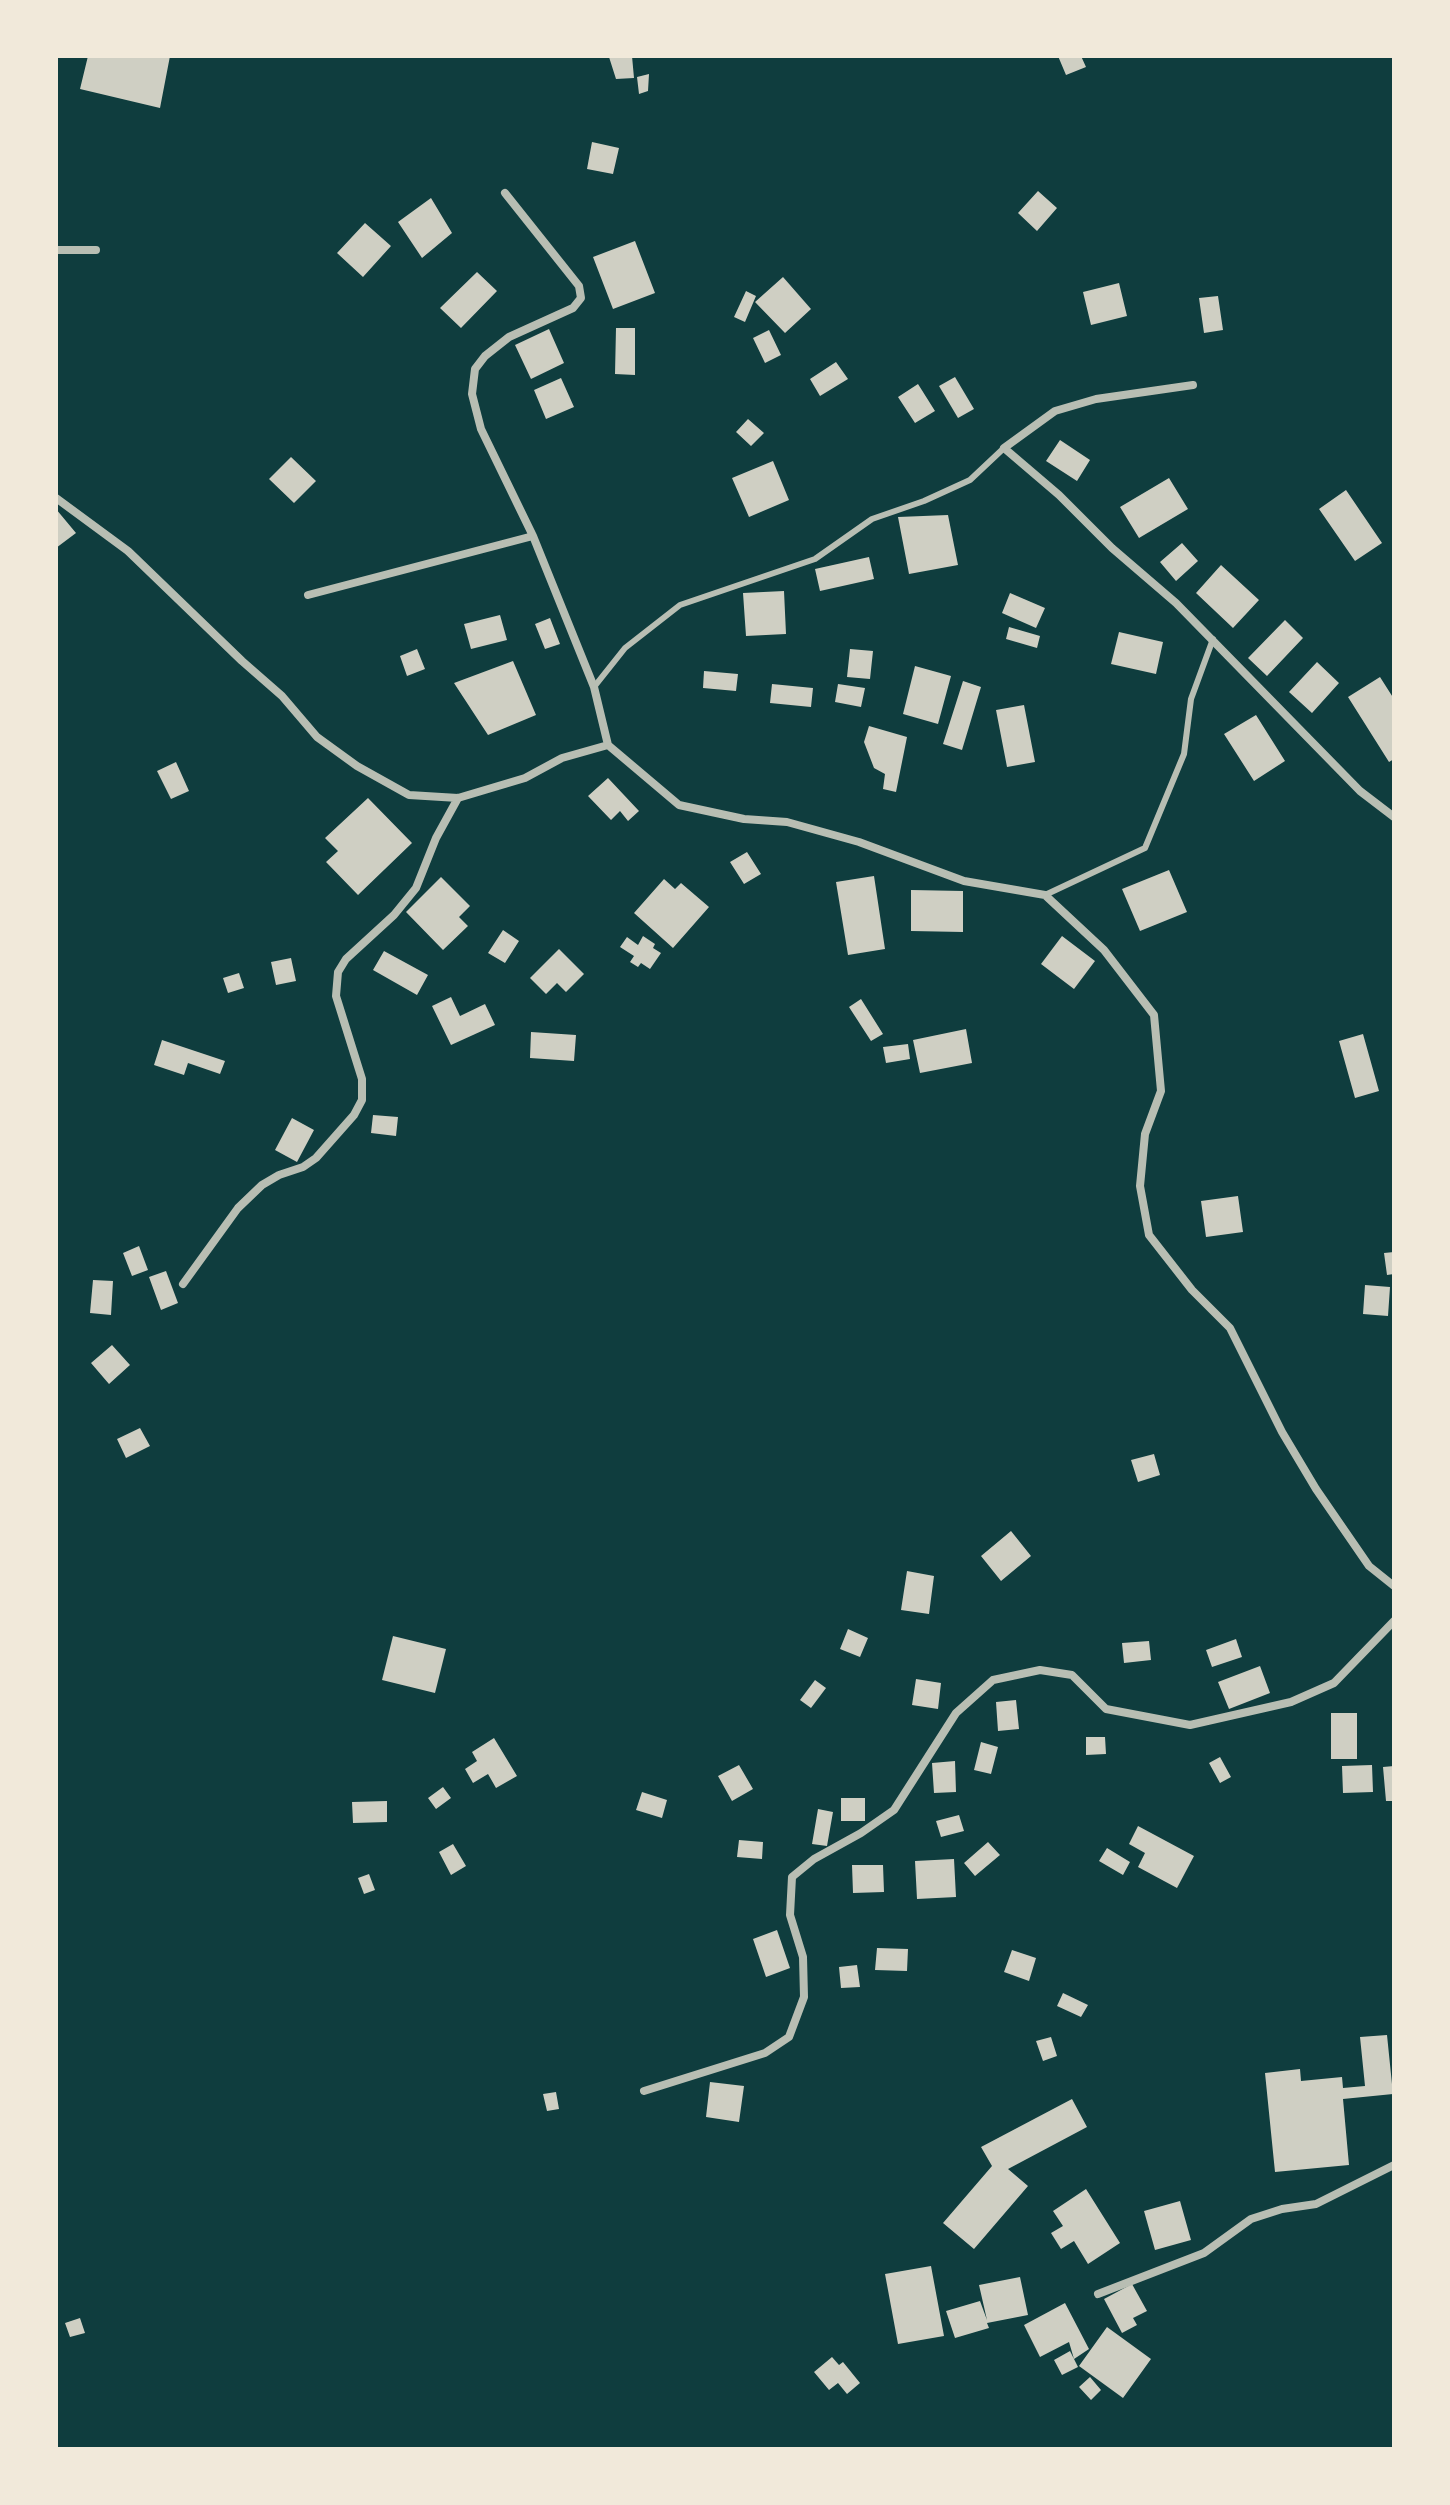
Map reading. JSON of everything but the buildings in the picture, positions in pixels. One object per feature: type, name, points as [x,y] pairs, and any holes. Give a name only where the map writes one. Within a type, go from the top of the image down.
[{"type":"street","points":[[505,193],[581,292],[579,303],[573,308],[509,337],[485,356],[475,369],[472,394],[481,429],[533,536],[594,687],[608,745],[679,805],[744,819],[787,822],[859,842],[964,881],[1045,895],[1104,950],[1154,1015],[1161,1091],[1145,1134],[1140,1186],[1149,1235],[1192,1290],[1230,1328],[1282,1432],[1316,1489],[1369,1566],[1394,1586]]},
{"type":"street","points":[[56,250],[96,250]]},
{"type":"street","points":[[1193,385],[1096,399],[1055,411],[1004,448],[1176,603],[1360,791],[1394,817]]},
{"type":"street","points":[[56,498],[128,551],[282,696],[317,737],[357,766],[409,795],[458,798],[525,778],[562,758],[608,745]]},
{"type":"street","points":[[308,595],[533,536]]},
{"type":"street","points":[[183,1284],[238,1208],[262,1185],[316,1158],[354,1115],[362,1100],[362,1079],[336,996],[338,972],[346,959],[394,915],[416,888],[436,838],[458,798]]},
{"type":"street","points":[[644,2091],[765,2053],[789,2037],[804,1997],[803,1957],[790,1915],[792,1877],[814,1859],[894,1810],[956,1713],[993,1680],[1040,1670],[1072,1675],[1106,1709],[1190,1725],[1291,1702],[1334,1683],[1394,1621]]},
{"type":"street","points":[[1098,2294],[1204,2253],[1251,2219],[1282,2209],[1316,2204],[1394,2165]]},
{"type":"lane","points":[[594,687],[625,648],[680,605],[815,559],[872,519],[924,501],[970,480],[1004,448]]},
{"type":"lane","points":[[1045,895],[1145,848],[1184,754],[1191,699],[1213,639]]}]
